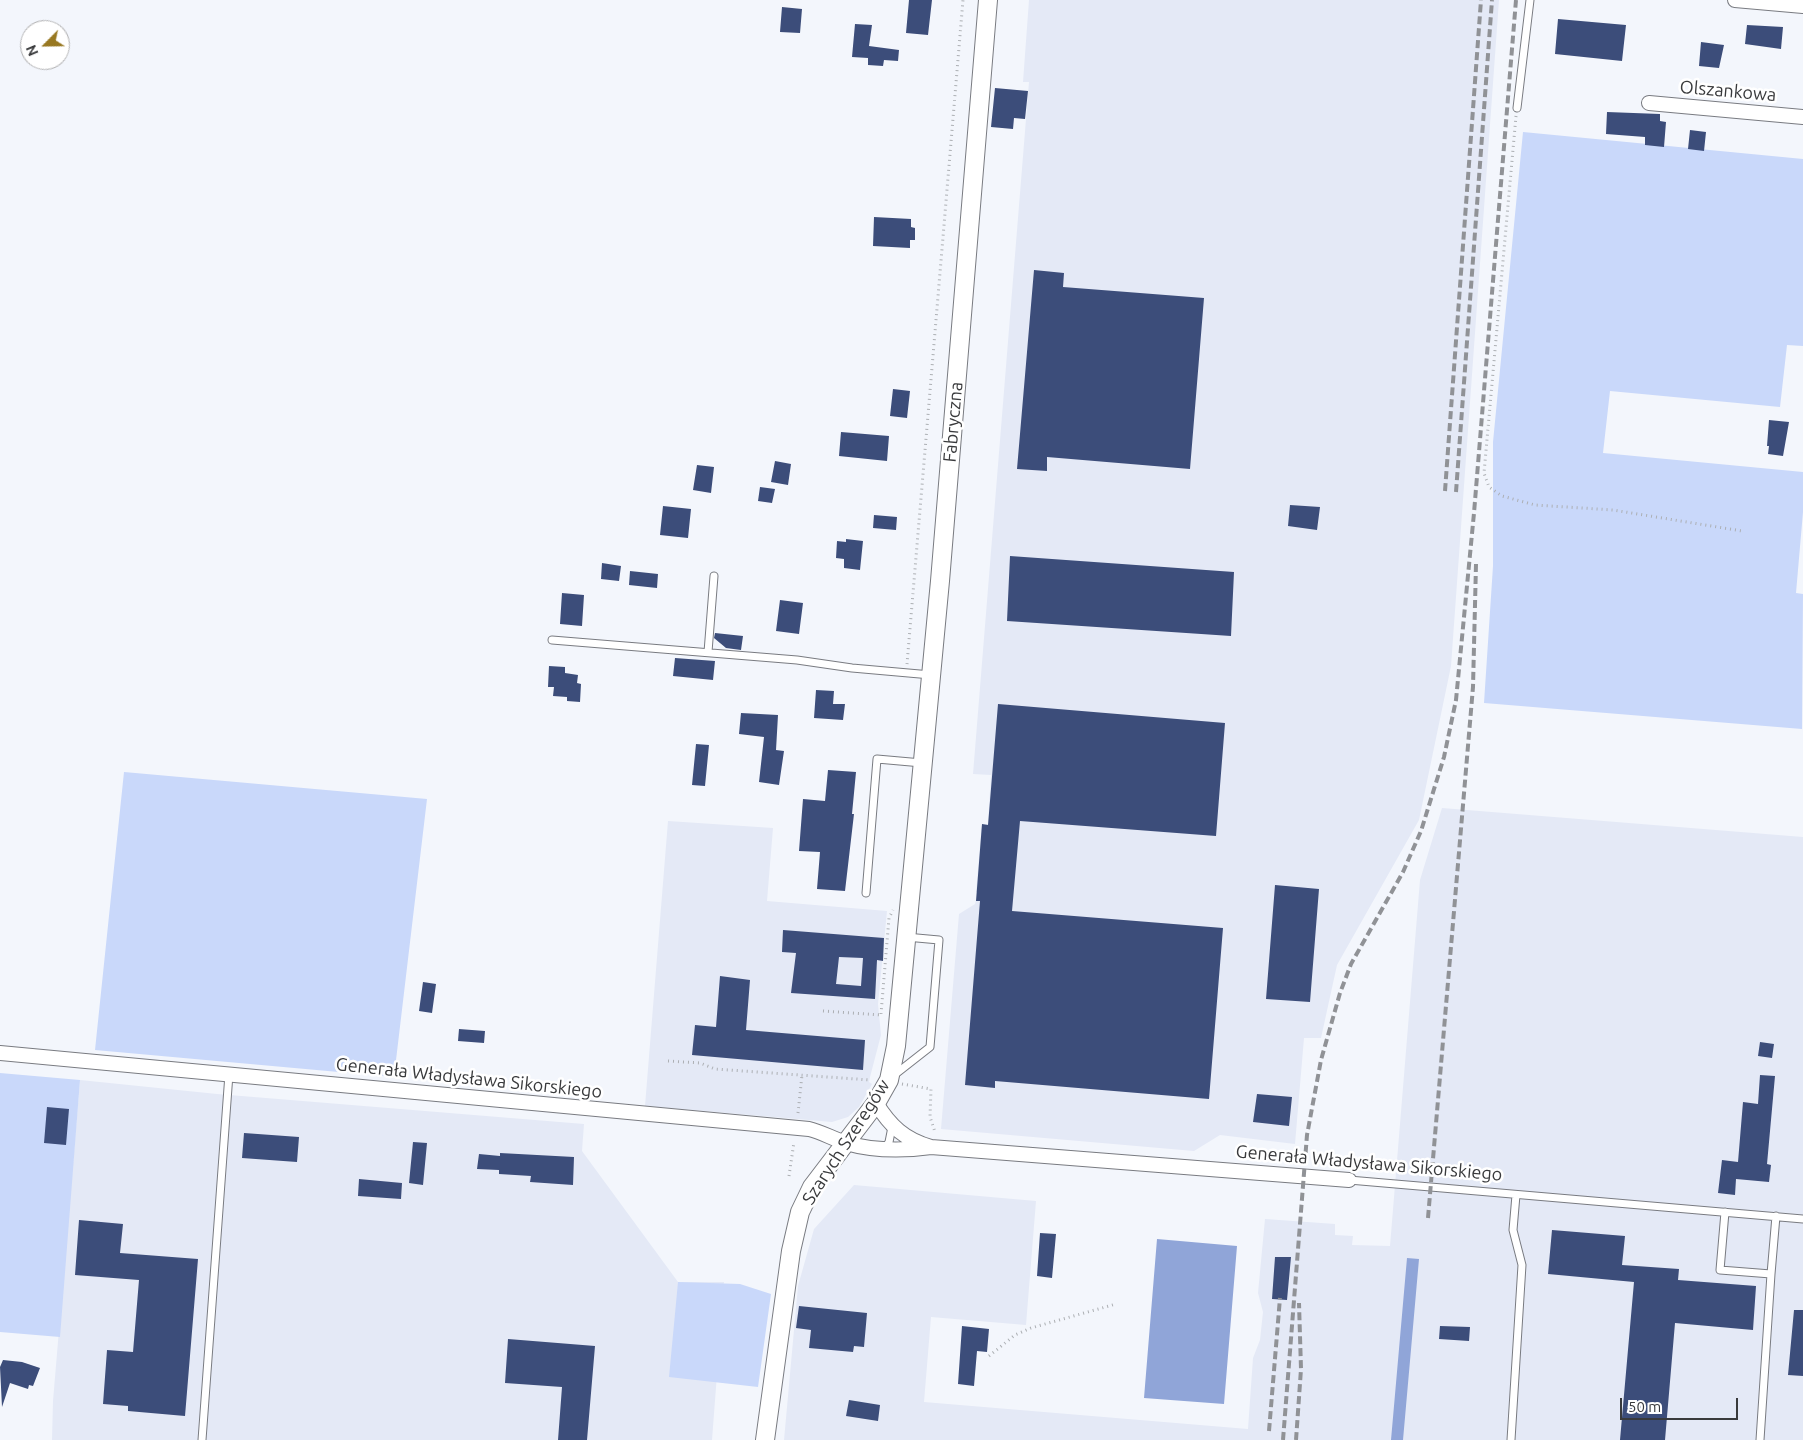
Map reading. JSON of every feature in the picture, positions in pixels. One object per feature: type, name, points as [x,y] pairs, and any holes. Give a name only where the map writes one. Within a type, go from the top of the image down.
[{"type":"street","name":"Fabryczna","points":[[914,843],[932,675],[988,0]]},
{"type":"street","points":[[1735,0],[1803,6]]},
{"type":"street","name":"Olszankowa","points":[[1649,103],[1803,117]]},
{"type":"street","name":"Szarych Szeregów","points":[[766,1440],[791,1251],[800,1212],[812,1187],[876,1103],[888,1079],[896,1046],[914,843]]},
{"type":"street","name":"Generała Władysława Sikorskiego","points":[[0,1052],[809,1129],[845,1142],[884,1150],[907,1150],[935,1141]]},
{"type":"street","name":"Generała Władysława Sikorskiego","points":[[876,1103],[892,1127],[914,1141],[935,1141],[1348,1180]]},
{"type":"lane","points":[[1517,108],[1530,0]]},
{"type":"lane","points":[[708,652],[714,576]]},
{"type":"lane","points":[[552,640],[708,652],[932,675]]},
{"type":"lane","points":[[866,893],[876,759],[922,763]]},
{"type":"lane","points":[[888,1079],[930,1047],[938,940],[906,937]]},
{"type":"lane","points":[[202,1440],[229,1074]]},
{"type":"lane","points":[[884,1150],[889,1142],[892,1127]]},
{"type":"lane","name":"Generała Władysława Sikorskiego","points":[[1348,1180],[1803,1219]]},
{"type":"lane","points":[[1510,1440],[1522,1265],[1513,1230],[1516,1194]]},
{"type":"lane","points":[[1725,1212],[1720,1270],[1771,1274]]},
{"type":"lane","points":[[1760,1440],[1776,1216]]},
{"type":"path","points":[[907,672],[963,0]]},
{"type":"path","points":[[1517,108],[1484,473],[1489,487],[1502,496],[1535,505],[1613,510],[1742,531]]},
{"type":"path","points":[[882,1024],[881,1015],[888,918],[890,913],[896,908]]},
{"type":"path","points":[[823,1011],[881,1015]]},
{"type":"path","points":[[668,1061],[700,1063],[715,1069],[872,1080],[888,1079],[931,1089],[932,1127],[935,1141]]},
{"type":"path","points":[[989,1356],[1015,1335],[1031,1328],[1116,1304]]},
{"type":"shaded area","points":[[1029,0],[1499,0],[1451,666],[1419,820],[1337,965],[1321,1038],[1304,1038],[1295,1144],[1220,1135],[1194,1151],[941,1129],[959,914],[975,904],[976,900],[980,900],[981,893],[976,892],[982,824],[988,824],[991,775],[973,774],[1029,82],[1023,82]]},
{"type":"shaded area","points":[[1523,132],[1803,159],[1803,346],[1787,345],[1780,407],[1610,391],[1603,453],[1803,472],[1803,512],[1796,593],[1803,594],[1802,729],[1484,703],[1493,566],[1493,442]]},
{"type":"shaded area","points":[[124,772],[427,799],[394,1077],[95,1050]]},
{"type":"shaded area","points":[[1442,808],[1803,837],[1803,1440],[784,1440],[798,1286],[814,1229],[854,1185],[1036,1201],[1026,1325],[931,1317],[924,1402],[1248,1429],[1253,1358],[1260,1340],[1263,1312],[1258,1293],[1265,1219],[1335,1224],[1335,1235],[1353,1236],[1352,1245],[1390,1246],[1420,880]]},
{"type":"shaded area","points":[[668,821],[773,828],[767,901],[887,911],[878,1004],[881,1035],[869,1082],[872,1084],[859,1107],[848,1117],[832,1122],[645,1106]]},
{"type":"shaded area","points":[[0,1073],[80,1080],[60,1337],[0,1332]]},
{"type":"shaded area","points":[[80,1080],[217,1094],[584,1124],[582,1151],[678,1282],[724,1282],[712,1440],[52,1440],[53,1401]]},
{"type":"shaded area","points":[[1157,1239],[1237,1246],[1224,1404],[1144,1398]]},
{"type":"shaded area","points":[[1407,1258],[1419,1259],[1403,1440],[1391,1440]]},
{"type":"shaded area","points":[[678,1282],[740,1284],[771,1294],[758,1387],[669,1377]]},
{"type":"building","points":[[909,0],[932,0],[928,35],[906,33]]},
{"type":"building","points":[[782,7],[802,9],[800,33],[780,32]]},
{"type":"building","points":[[1558,19],[1626,25],[1622,61],[1555,54]]},
{"type":"building","points":[[855,24],[872,25],[869,46],[899,50],[898,61],[884,60],[883,66],[868,65],[868,58],[852,57]]},
{"type":"building","points":[[1747,25],[1783,27],[1781,49],[1745,44]]},
{"type":"building","points":[[1701,42],[1724,45],[1719,68],[1699,66]]},
{"type":"building","points":[[995,88],[1028,91],[1025,119],[1014,118],[1013,129],[991,127]]},
{"type":"building","points":[[1607,112],[1660,114],[1660,121],[1666,122],[1664,147],[1645,145],[1645,137],[1606,134]]},
{"type":"building","points":[[1690,130],[1706,132],[1704,151],[1688,149]]},
{"type":"building","points":[[874,217],[911,219],[911,227],[915,228],[915,240],[910,240],[910,248],[873,246]]},
{"type":"building","points":[[1034,270],[1064,273],[1063,287],[1204,298],[1190,469],[1047,457],[1047,471],[1017,469]]},
{"type":"building","points":[[893,389],[910,391],[907,418],[890,416]]},
{"type":"building","points":[[1769,420],[1789,422],[1783,456],[1768,454]]},
{"type":"building","points":[[841,432],[889,436],[887,461],[839,456]]},
{"type":"building","points":[[775,461],[791,464],[788,485],[771,482]]},
{"type":"building","points":[[697,465],[714,467],[711,493],[693,490]]},
{"type":"building","points":[[760,487],[775,489],[772,503],[758,501]]},
{"type":"building","points":[[1290,505],[1320,507],[1317,530],[1288,526]]},
{"type":"building","points":[[663,506],[691,509],[688,538],[660,535]]},
{"type":"building","points":[[874,515],[897,517],[896,530],[873,528]]},
{"type":"building","points":[[846,539],[863,541],[860,570],[844,568],[844,559],[836,558],[837,541],[846,542]]},
{"type":"building","points":[[1010,556],[1234,572],[1231,636],[1007,621]]},
{"type":"building","points":[[602,563],[621,566],[619,581],[601,579]]},
{"type":"building","points":[[630,571],[658,574],[657,588],[629,585]]},
{"type":"building","points":[[562,593],[584,595],[582,626],[560,624]]},
{"type":"building","points":[[780,600],[803,603],[799,634],[776,631]]},
{"type":"building","points":[[715,633],[743,636],[741,650],[726,648],[714,638]]},
{"type":"building","points":[[675,658],[715,661],[713,680],[673,676]]},
{"type":"building","points":[[549,666],[565,667],[565,673],[578,675],[577,683],[581,684],[580,702],[567,701],[567,697],[553,696],[554,687],[548,687]]},
{"type":"building","points":[[816,690],[834,691],[833,704],[845,704],[843,720],[814,718]]},
{"type":"building","points":[[998,704],[1225,723],[1216,836],[1020,821],[1012,911],[1223,928],[1209,1099],[995,1081],[995,1088],[965,1085],[980,901],[976,901],[982,824],[988,825]]},
{"type":"building","points":[[741,713],[778,715],[776,750],[784,751],[779,785],[759,782],[764,737],[739,734]]},
{"type":"building","points":[[696,744],[709,745],[705,786],[692,785]]},
{"type":"building","points":[[828,770],[856,772],[852,814],[854,814],[845,891],[817,889],[820,852],[799,851],[803,799],[825,801]]},
{"type":"building","points":[[1275,885],[1319,889],[1310,1002],[1266,999]]},
{"type":"building","points":[[783,930],[884,938],[883,961],[877,960],[875,999],[791,993],[796,953],[782,952]],"holes":[[[839,957],[863,958],[861,986],[836,984]]]},
{"type":"building","points":[[720,976],[750,980],[746,1030],[865,1040],[863,1070],[692,1055],[695,1025],[716,1027]]},
{"type":"building","points":[[423,982],[436,984],[432,1013],[419,1011]]},
{"type":"building","points":[[459,1029],[485,1031],[484,1043],[458,1041]]},
{"type":"building","points":[[1760,1042],[1774,1044],[1772,1058],[1758,1056]]},
{"type":"building","points":[[1760,1075],[1775,1076],[1767,1164],[1771,1165],[1769,1182],[1736,1179],[1735,1195],[1718,1193],[1722,1160],[1738,1162],[1743,1102],[1758,1104]]},
{"type":"building","points":[[1257,1094],[1292,1097],[1289,1126],[1253,1122]]},
{"type":"building","points":[[47,1107],[69,1109],[66,1145],[44,1143]]},
{"type":"building","points":[[244,1133],[299,1137],[297,1162],[242,1158]]},
{"type":"building","points":[[413,1142],[427,1143],[423,1185],[409,1183]]},
{"type":"building","points":[[500,1153],[574,1157],[573,1185],[530,1182],[531,1176],[499,1174],[499,1170],[477,1169],[479,1154],[500,1156]]},
{"type":"building","points":[[359,1179],[402,1183],[401,1199],[358,1196]]},
{"type":"building","points":[[79,1220],[123,1224],[120,1253],[198,1259],[185,1416],[128,1411],[128,1406],[103,1404],[107,1350],[133,1352],[139,1280],[75,1275]]},
{"type":"building","points":[[1552,1230],[1625,1236],[1622,1265],[1679,1269],[1678,1280],[1756,1286],[1753,1330],[1675,1323],[1665,1440],[1620,1440],[1634,1282],[1548,1274]]},
{"type":"building","points":[[1040,1233],[1056,1234],[1052,1278],[1037,1276]]},
{"type":"building","points":[[1275,1257],[1291,1257],[1287,1300],[1272,1299]]},
{"type":"building","points":[[799,1306],[867,1313],[864,1347],[854,1346],[853,1352],[809,1348],[811,1330],[796,1328]]},
{"type":"building","points":[[1794,1310],[1803,1310],[1803,1376],[1788,1375]]},
{"type":"building","points":[[962,1326],[989,1329],[987,1352],[977,1351],[974,1386],[958,1384]]},
{"type":"building","points":[[1440,1326],[1470,1327],[1469,1341],[1439,1339]]},
{"type":"building","points":[[508,1339],[595,1346],[587,1440],[558,1440],[562,1387],[505,1383]]},
{"type":"building","points":[[3,1360],[22,1362],[40,1368],[33,1386],[29,1385],[28,1389],[10,1383],[2,1407],[0,1367]]},
{"type":"building","points":[[849,1400],[880,1405],[878,1421],[846,1416]]},
{"type":"railway","points":[[1445,491],[1481,0]]},
{"type":"railway","points":[[1456,492],[1492,0]]},
{"type":"railway","points":[[1283,1440],[1307,1135],[1321,1060],[1340,993],[1351,964],[1403,872],[1421,831],[1444,757],[1456,700],[1474,513],[1516,0]]},
{"type":"railway","points":[[1428,1218],[1473,687],[1476,564]]},
{"type":"railway","points":[[1269,1431],[1280,1298]]},
{"type":"railway","points":[[1296,1440],[1301,1369],[1299,1303]]}]
